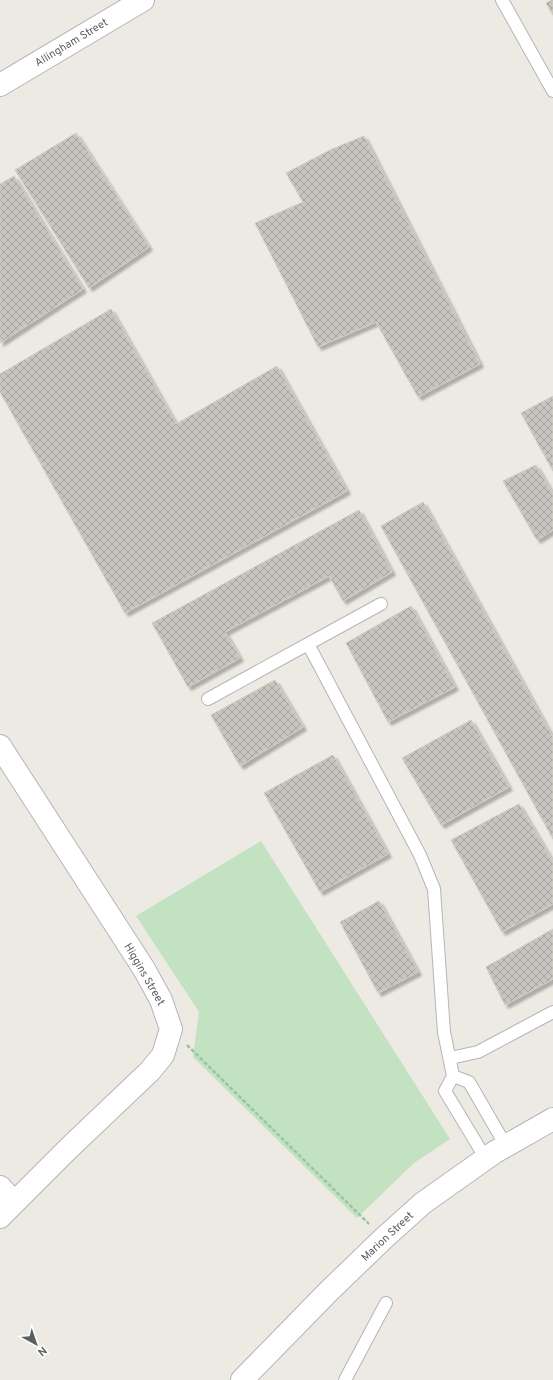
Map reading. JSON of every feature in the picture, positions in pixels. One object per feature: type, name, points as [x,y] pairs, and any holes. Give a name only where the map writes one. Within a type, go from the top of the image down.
[{"type":"street","name":"Allingham Street","points":[[0,85],[143,0]]},
{"type":"street","name":"Higgins Street","points":[[0,746],[144,969],[162,1000],[172,1029]]},
{"type":"street","points":[[5,1202],[150,1071],[163,1054],[172,1029]]},
{"type":"street","name":"Marion Street","points":[[242,1380],[384,1238],[423,1203],[506,1146],[553,1119]]},
{"type":"lane","points":[[502,0],[553,91]]},
{"type":"lane","points":[[208,699],[381,604]]},
{"type":"lane","points":[[308,644],[420,855],[434,889],[444,1032],[454,1076],[445,1091],[486,1159]]},
{"type":"lane","points":[[450,1058],[478,1052],[553,1012]]},
{"type":"lane","points":[[454,1076],[469,1082],[506,1146]]},
{"type":"lane","points":[[345,1380],[386,1303]]},
{"type":"path","points":[[172,1029],[384,1238]]},
{"type":"green space","points":[[261,841],[450,1139],[414,1163],[357,1218],[193,1057],[199,1012],[136,916]]},
{"type":"building","points":[[553,0],[553,15],[546,3]]},
{"type":"building","points":[[76,133],[149,247],[89,288],[15,170]]},
{"type":"building","points":[[364,136],[480,364],[418,397],[376,322],[318,347],[255,223],[303,202],[286,173],[332,149]]},
{"type":"building","points":[[14,176],[83,289],[0,343],[0,184]]},
{"type":"building","points":[[111,309],[176,424],[277,366],[347,491],[125,613],[0,392],[0,374]]},
{"type":"building","points":[[553,396],[553,471],[521,413]]},
{"type":"building","points":[[536,465],[553,494],[553,530],[537,540],[503,481]]},
{"type":"building","points":[[423,502],[553,738],[553,839],[381,526]]},
{"type":"building","points":[[359,510],[392,572],[343,601],[329,576],[225,632],[240,658],[188,687],[152,623]]},
{"type":"building","points":[[411,606],[455,687],[388,722],[346,643]]},
{"type":"building","points":[[275,680],[303,727],[240,766],[211,715]]},
{"type":"building","points":[[471,720],[509,787],[441,825],[402,758]]},
{"type":"building","points":[[333,755],[388,854],[320,892],[264,793]]},
{"type":"building","points":[[519,804],[553,862],[553,904],[502,932],[451,840]]},
{"type":"building","points":[[379,901],[418,972],[378,993],[340,922]]},
{"type":"building","points":[[553,929],[553,979],[505,1005],[486,967]]}]
